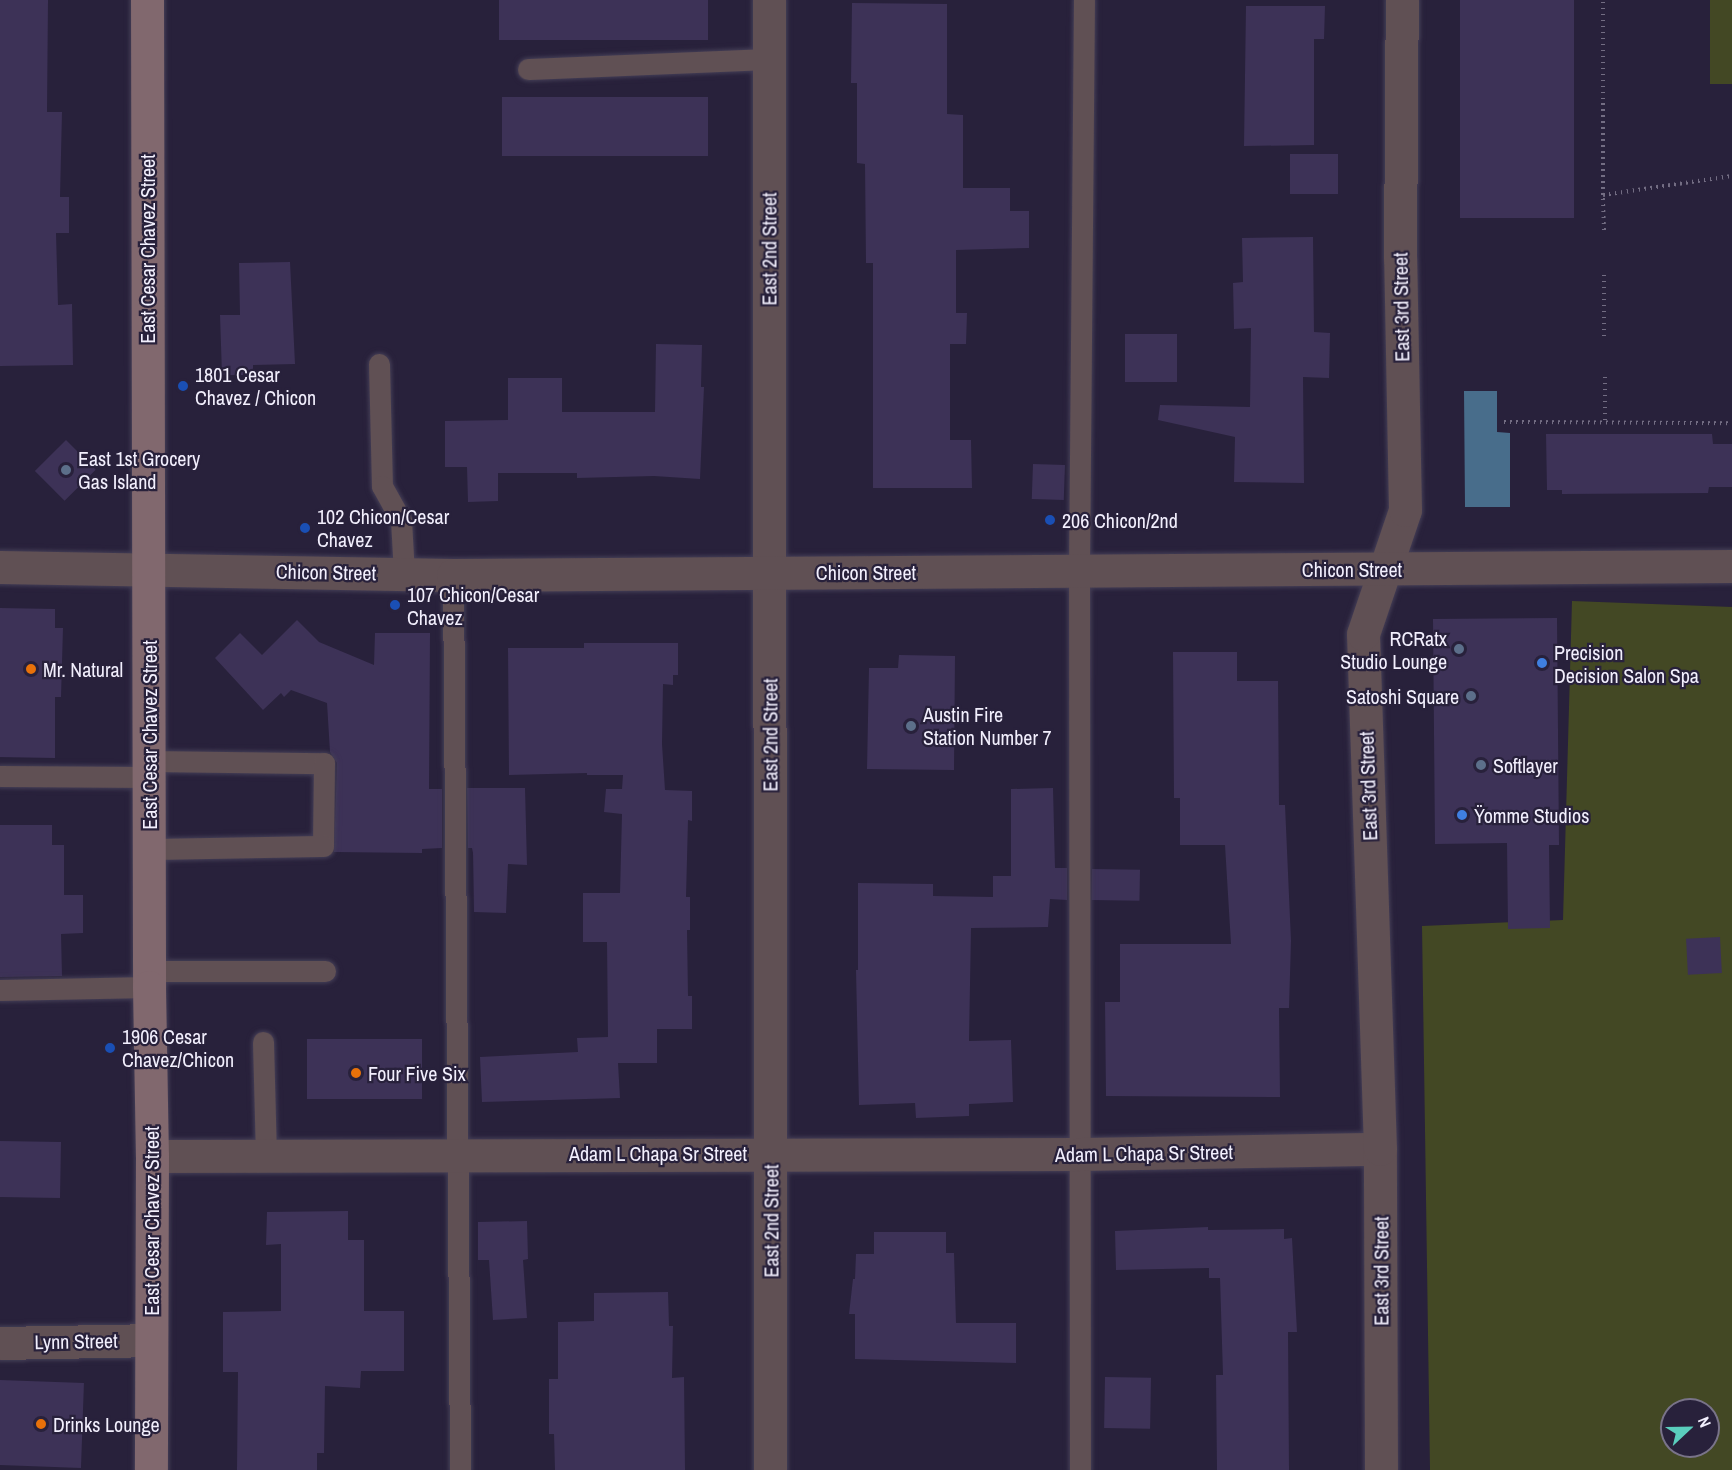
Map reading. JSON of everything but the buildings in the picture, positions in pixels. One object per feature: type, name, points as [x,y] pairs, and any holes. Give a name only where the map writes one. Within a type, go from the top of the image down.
[{"type":"main road","name":"East Cesar Chavez Street","points":[[147,0],[147,568],[152,1155],[151,1470]]},
{"type":"street","name":"East 2nd Street","points":[[769,0],[770,1470]]},
{"type":"street","name":"East 3rd Street","points":[[1381,1470],[1380,1149],[1363,634],[1405,510],[1400,258],[1402,0]]},
{"type":"street","name":"Chicon Street","points":[[0,567],[453,575],[1732,566]]},
{"type":"street","name":"Adam L Chapa Sr Street","points":[[152,1155],[1081,1154],[1380,1149]]},
{"type":"street","name":"Lynn Street","points":[[0,1342],[151,1340]]},
{"type":"lane","points":[[1080,1470],[1079,571],[1084,0]]},
{"type":"lane","points":[[528,69],[769,59]]},
{"type":"lane","points":[[379,364],[382,486],[401,520],[404,574]]},
{"type":"lane","points":[[453,575],[460,1470]]},
{"type":"lane","points":[[0,776],[324,763],[323,846],[150,849]]},
{"type":"lane","points":[[0,990],[149,979],[325,971]]},
{"type":"lane","points":[[263,1042],[266,1155]]},
{"type":"path","points":[[1604,0],[1604,230]]},
{"type":"path","points":[[1603,195],[1732,176]]},
{"type":"path","points":[[1604,275],[1604,339]]},
{"type":"path","points":[[1605,377],[1605,423]]},
{"type":"path","points":[[1504,422],[1732,423]]},
{"type":"green space","points":[[1710,0],[1732,0],[1732,84],[1710,84]]},
{"type":"green space","points":[[1572,601],[1732,607],[1732,1470],[1430,1470],[1422,926],[1563,920]]},
{"type":"water","points":[[1464,391],[1497,391],[1497,432],[1510,433],[1510,507],[1465,507]]},
{"type":"place","name":"1801 Cesar Chavez / Chicon","points":[[183,386]]},
{"type":"place","name":"East 1st Grocery Gas Island","points":[[66,470]]},
{"type":"place","name":"206 Chicon/2nd","points":[[1050,520]]},
{"type":"place","name":"102 Chicon/Cesar Chavez","points":[[305,528]]},
{"type":"place","name":"107 Chicon/Cesar Chavez","points":[[395,605]]},
{"type":"place","name":"RCRatx Studio Lounge","points":[[1459,649]]},
{"type":"place","name":"Precision Decision Salon Spa","points":[[1542,663]]},
{"type":"place","name":"Mr. Natural","points":[[31,669]]},
{"type":"place","name":"Satoshi Square","points":[[1471,696]]},
{"type":"place","name":"Austin Fire Station Number 7","points":[[911,726]]},
{"type":"place","name":"Softlayer","points":[[1481,765]]},
{"type":"place","name":"Ÿomme Studios","points":[[1462,815]]},
{"type":"place","name":"1906 Cesar Chavez/Chicon","points":[[110,1048]]},
{"type":"place","name":"Four Five Six","points":[[356,1073]]},
{"type":"place","name":"Drinks Lounge","points":[[41,1424]]}]
